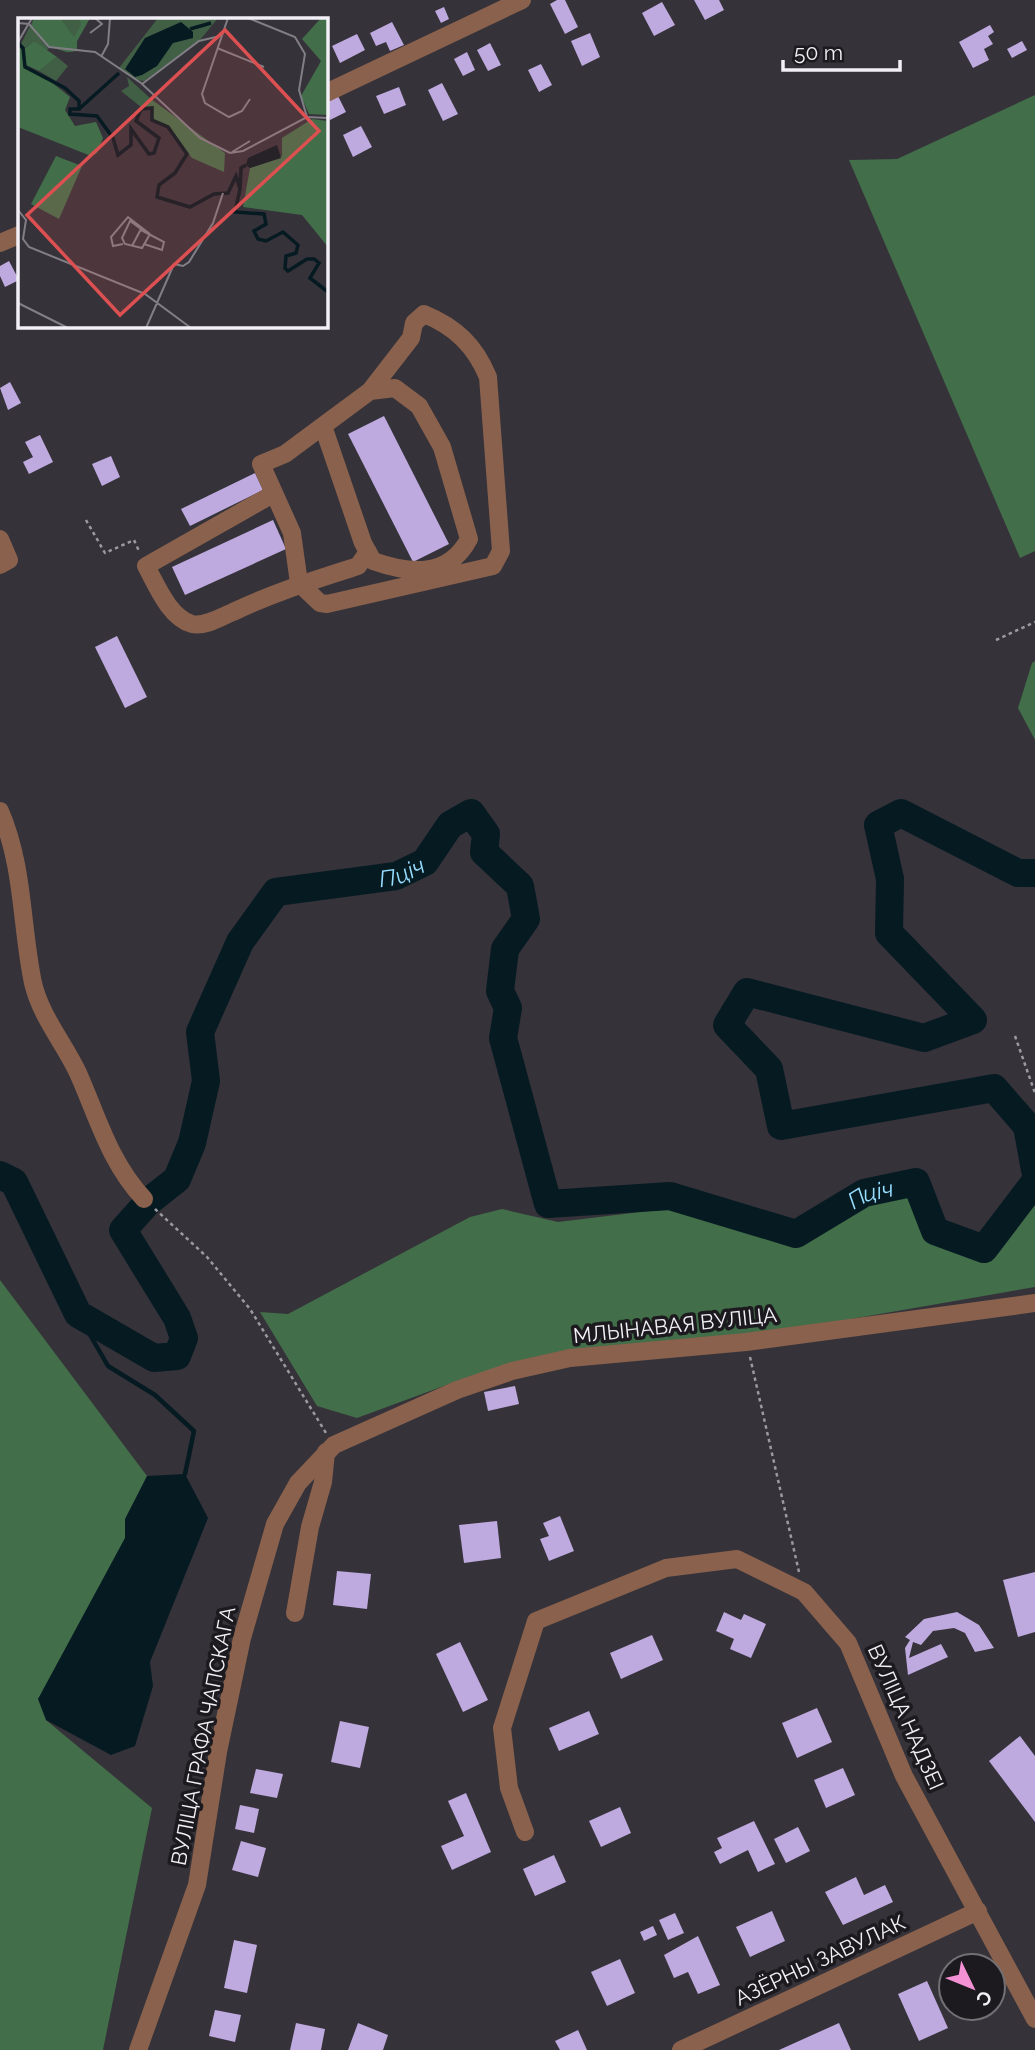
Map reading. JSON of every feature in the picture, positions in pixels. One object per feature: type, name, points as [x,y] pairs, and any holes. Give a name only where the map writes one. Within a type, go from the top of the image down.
[{"type":"street","points":[[327,93],[522,0]]},
{"type":"street","points":[[0,243],[18,235]]},
{"type":"street","points":[[425,314],[446,323],[478,353],[488,377],[501,551],[493,566],[480,572],[327,604],[320,603],[299,583],[292,533],[261,464],[285,454],[323,426],[370,391],[411,338],[415,323],[425,314]]},
{"type":"street","points":[[323,426],[373,561],[409,571],[436,567],[459,558],[469,539],[442,447],[419,406],[395,387],[370,391]]},
{"type":"street","points":[[273,495],[146,566],[175,613],[195,625],[213,621],[299,583],[358,565],[368,552]]},
{"type":"street","points":[[0,539],[5,563]]},
{"type":"street","points":[[0,811],[20,884],[33,985],[50,1027],[77,1071],[117,1164],[148,1203]]},
{"type":"street","name":"МЛЫНАВАЯ ВУЛІЦА","points":[[330,1448],[393,1416],[512,1371],[583,1357],[746,1342],[1035,1303]]},
{"type":"street","points":[[295,1613],[310,1527],[330,1448]]},
{"type":"street","name":"ВУЛІЦА ГРАФА ЧАПСКАГА","points":[[138,2050],[197,1885],[218,1752],[257,1580],[285,1503],[298,1483],[330,1448]]},
{"type":"street","name":"ВУЛІЦА НАДЗЕІ","points":[[525,1832],[509,1788],[502,1728],[536,1621],[666,1568],[737,1559],[804,1592],[848,1643],[904,1776],[1035,2019]]},
{"type":"street","name":"АЗЁРНЫ ЗАВУЛАК","points":[[681,2050],[978,1911]]},
{"type":"street","points":[[1025,2000],[1035,1983]]},
{"type":"path","points":[[86,520],[105,552],[134,540],[138,550]]},
{"type":"path","points":[[996,640],[1035,621]]},
{"type":"path","points":[[1016,1036],[1035,1093]]},
{"type":"path","points":[[148,1203],[208,1257],[250,1309],[330,1448]]},
{"type":"path","points":[[746,1342],[804,1592]]},
{"type":"green space","points":[[1035,95],[1035,551],[1020,558],[849,160],[897,159]]},
{"type":"green space","points":[[1035,661],[1035,740],[1018,708],[1032,663]]},
{"type":"green space","points":[[913,1187],[927,1234],[986,1252],[1035,1188],[1035,1287],[748,1337],[460,1380],[357,1418],[317,1406],[260,1312],[288,1314],[470,1217],[502,1209],[558,1222],[665,1209],[797,1238],[865,1197]]},
{"type":"green space","points":[[0,1280],[147,1476],[125,1538],[46,1720],[152,1808],[103,2050],[0,2050]]},
{"type":"water","points":[[185,1474],[208,1518],[150,1662],[153,1686],[135,1746],[111,1755],[46,1720],[38,1699],[125,1538],[125,1519],[147,1476]]},
{"type":"building","points":[[565,0],[578,27],[565,34],[550,4]]},
{"type":"building","points":[[694,0],[719,0],[724,10],[705,20]]},
{"type":"building","points":[[662,2],[675,25],[654,36],[642,13]]},
{"type":"building","points":[[444,7],[449,19],[441,23],[435,11]]},
{"type":"building","points":[[392,22],[404,45],[390,51],[386,42],[376,46],[370,33]]},
{"type":"building","points":[[990,25],[994,32],[988,36],[993,44],[984,49],[989,60],[973,68],[959,42]]},
{"type":"building","points":[[590,33],[600,57],[582,66],[571,41]]},
{"type":"building","points":[[357,34],[365,50],[340,63],[332,46]]},
{"type":"building","points":[[1022,41],[1027,50],[1012,58],[1007,49]]},
{"type":"building","points":[[490,43],[501,65],[488,71],[477,50]]},
{"type":"building","points":[[467,52],[475,70],[463,76],[454,59]]},
{"type":"building","points":[[541,64],[552,85],[539,92],[528,70]]},
{"type":"building","points":[[442,83],[458,114],[443,121],[428,90]]},
{"type":"building","points":[[399,87],[406,105],[384,114],[376,96]]},
{"type":"building","points":[[338,96],[346,112],[330,120],[327,102]]},
{"type":"building","points":[[361,126],[372,147],[353,157],[343,135]]},
{"type":"building","points":[[9,261],[18,280],[5,287],[0,276],[0,266]]},
{"type":"building","points":[[10,382],[21,403],[8,410],[0,388]]},
{"type":"building","points":[[384,416],[449,544],[413,562],[348,434]]},
{"type":"building","points":[[40,435],[53,462],[29,474],[23,462],[33,457],[25,442]]},
{"type":"building","points":[[111,456],[120,477],[102,486],[92,464]]},
{"type":"building","points":[[255,473],[263,490],[190,526],[181,509]]},
{"type":"building","points":[[273,520],[286,549],[185,595],[172,567]]},
{"type":"building","points":[[117,636],[147,697],[125,708],[95,647]]},
{"type":"building","points":[[515,1386],[519,1404],[488,1411],[484,1392]]},
{"type":"building","points":[[560,1516],[574,1551],[549,1561],[540,1539],[549,1536],[543,1523]]},
{"type":"building","points":[[497,1521],[501,1558],[464,1563],[459,1525]]},
{"type":"building","points":[[337,1571],[371,1574],[367,1609],[333,1605]]},
{"type":"building","points":[[1035,1572],[1035,1632],[1018,1637],[1003,1580]]},
{"type":"building","points":[[724,1612],[741,1620],[744,1614],[766,1624],[751,1658],[730,1649],[734,1639],[716,1631]]},
{"type":"building","points":[[957,1612],[979,1625],[994,1648],[975,1652],[965,1633],[954,1628],[933,1631],[921,1645],[913,1642],[909,1658],[941,1644],[948,1657],[908,1675],[905,1648],[910,1640],[905,1637],[924,1619]]},
{"type":"building","points":[[652,1635],[663,1660],[621,1679],[610,1653]]},
{"type":"building","points":[[460,1642],[488,1700],[463,1712],[436,1654]]},
{"type":"building","points":[[817,1708],[832,1742],[797,1758],[782,1723]]},
{"type":"building","points":[[589,1711],[599,1734],[559,1751],[549,1728]]},
{"type":"building","points":[[340,1721],[369,1727],[360,1768],[331,1762]]},
{"type":"building","points":[[1020,1736],[1035,1756],[1035,1822],[989,1761]]},
{"type":"building","points":[[843,1768],[855,1795],[826,1808],[814,1780]]},
{"type":"building","points":[[256,1769],[283,1774],[277,1798],[250,1793]]},
{"type":"building","points":[[466,1793],[491,1852],[452,1870],[441,1846],[464,1836],[448,1801]]},
{"type":"building","points":[[240,1805],[259,1809],[254,1833],[235,1829]]},
{"type":"building","points":[[620,1807],[631,1833],[601,1847],[589,1821]]},
{"type":"building","points":[[754,1821],[775,1864],[758,1872],[748,1850],[720,1864],[714,1852],[722,1848],[717,1838]]},
{"type":"building","points":[[798,1827],[810,1851],[786,1863],[774,1839]]},
{"type":"building","points":[[241,1841],[266,1848],[258,1877],[232,1870]]},
{"type":"building","points":[[554,1855],[566,1882],[535,1896],[523,1869]]},
{"type":"building","points":[[856,1877],[864,1895],[885,1885],[893,1902],[843,1925],[825,1892]]},
{"type":"building","points":[[772,1911],[785,1941],[750,1957],[736,1927]]},
{"type":"building","points":[[675,1913],[684,1933],[668,1940],[659,1920]]},
{"type":"building","points":[[653,1926],[657,1935],[644,1941],[640,1932]]},
{"type":"building","points":[[698,1936],[720,1985],[698,1994],[688,1972],[674,1978],[664,1955]]},
{"type":"building","points":[[234,1940],[257,1945],[247,1993],[224,1988]]},
{"type":"building","points":[[620,1959],[635,1993],[607,2006],[591,1972]]},
{"type":"building","points":[[927,1981],[937,2003],[937,2022],[945,2022],[948,2028],[919,2041],[898,1994]]},
{"type":"building","points":[[215,2010],[241,2015],[235,2042],[209,2036]]},
{"type":"building","points":[[296,2023],[325,2029],[321,2050],[290,2050]]},
{"type":"building","points":[[358,2023],[388,2035],[383,2050],[348,2050]]},
{"type":"building","points":[[839,2023],[851,2050],[779,2050]]},
{"type":"building","points":[[578,2030],[587,2050],[560,2050],[555,2041]]},
{"type":"waterway","name":"Пціч","points":[[0,1175],[14,1182],[78,1314],[154,1358],[177,1356],[184,1338],[177,1318],[123,1230],[148,1202],[177,1179],[192,1143],[206,1081],[200,1032],[240,942],[276,892],[396,876],[425,862],[450,825],[471,813],[486,834],[484,852],[520,886],[526,919],[505,949],[500,991],[508,1008],[503,1038],[548,1204],[670,1196],[796,1234],[864,1193],[916,1182],[935,1231],[984,1249],[1035,1182]]},
{"type":"waterway","name":"Пціч","points":[[1035,873],[1018,873],[901,813],[878,825],[890,879],[889,933],[973,1020],[924,1038],[747,992],[727,1025],[769,1069],[781,1126],[994,1088],[1027,1126],[1035,1170]]},
{"type":"waterway","points":[[78,1314],[108,1366],[155,1395],[194,1431],[185,1474]]}]
